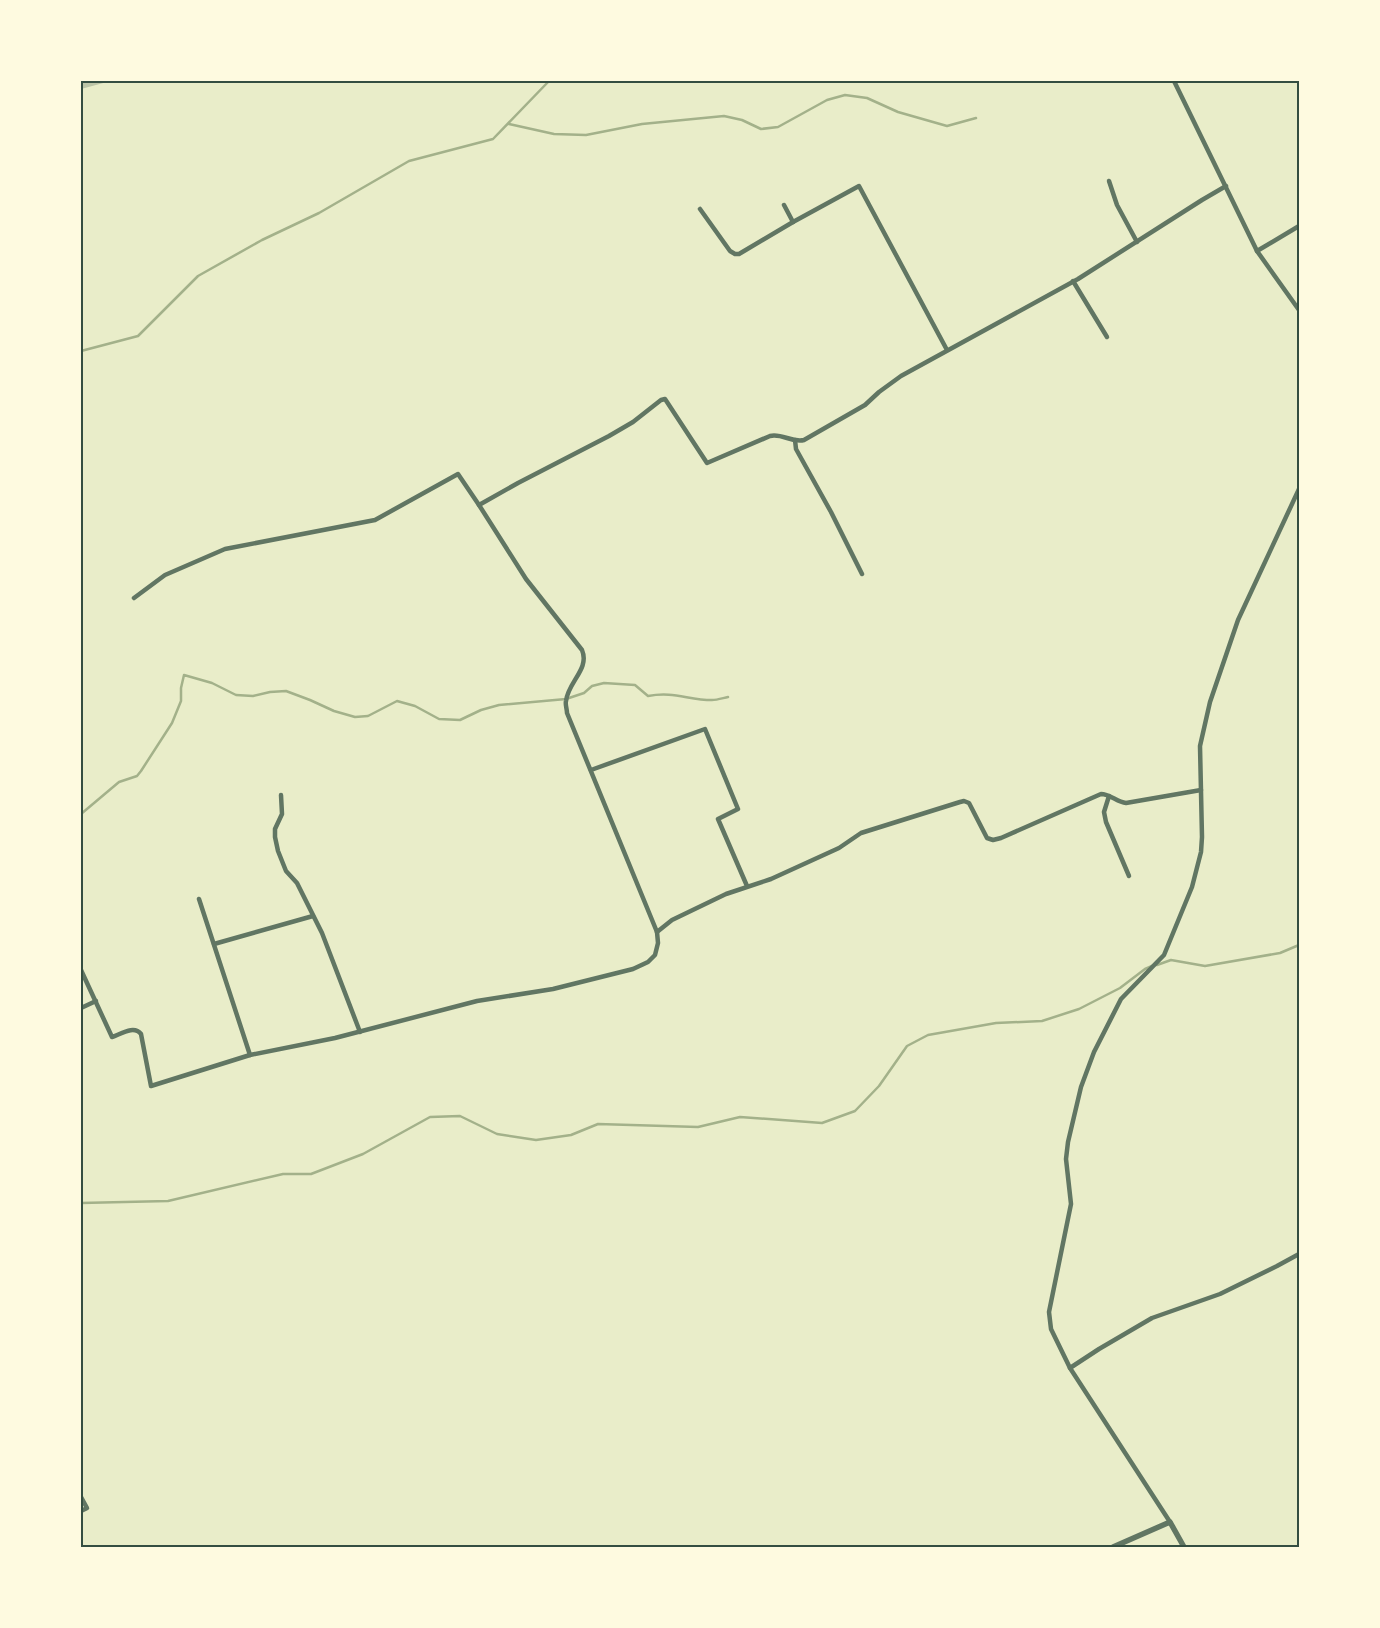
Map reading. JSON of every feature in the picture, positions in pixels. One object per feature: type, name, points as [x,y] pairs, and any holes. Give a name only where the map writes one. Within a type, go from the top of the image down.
[{"type":"street","points":[[1174,81],[1257,251],[1299,310]]},
{"type":"street","points":[[1108,181],[1117,204],[1137,242]]},
{"type":"street","points":[[700,209],[730,251],[734,254],[739,254],[859,186],[947,350]]},
{"type":"street","points":[[479,505],[609,436],[665,399],[707,464],[770,436],[780,435],[799,442],[804,440],[825,430],[865,405],[902,376],[1073,281],[1226,186]]},
{"type":"street","points":[[784,205],[793,222]]},
{"type":"street","points":[[1257,251],[1299,226]]},
{"type":"street","points":[[1073,281],[1106,338]]},
{"type":"street","points":[[795,440],[796,449],[831,512],[862,574]]},
{"type":"street","points":[[81,970],[112,1037],[134,1029],[139,1030],[152,1086],[250,1055],[360,1032],[477,1001],[553,989],[633,969],[648,962],[655,955],[658,943],[657,932],[567,713],[566,701],[570,688],[584,663],[585,657],[582,650],[526,579],[458,474],[375,520],[225,549],[166,575],[134,598]]},
{"type":"street","points":[[1184,1547],[1170,1522],[1070,1368],[1051,1329],[1050,1312],[1071,1204],[1066,1159],[1068,1142],[1082,1087],[1094,1052],[1121,999],[1164,955],[1192,887],[1201,852],[1200,746],[1210,702],[1238,620],[1299,489]]},
{"type":"street","points":[[591,770],[706,729],[738,809],[718,818],[747,886]]},
{"type":"street","points":[[657,932],[672,920],[747,886],[771,879],[832,852],[861,832],[960,802],[969,803],[987,838],[993,840],[1104,794],[1126,803],[1201,790]]},
{"type":"street","points":[[281,795],[282,814],[275,829],[278,851],[286,871],[297,883],[322,933],[360,1032]]},
{"type":"street","points":[[1109,796],[1104,812],[1106,822],[1129,876]]},
{"type":"street","points":[[199,899],[250,1055]]},
{"type":"street","points":[[214,944],[314,916]]},
{"type":"street","points":[[81,1008],[96,1001]]},
{"type":"street","points":[[1070,1368],[1152,1318],[1220,1294],[1299,1254]]},
{"type":"street","points":[[81,1497],[87,1508],[81,1511]]},
{"type":"street","points":[[1113,1547],[1170,1522]]},
{"type":"building","points":[[81,81],[107,81],[107,82],[81,89]]},
{"type":"waterway","points":[[81,351],[138,336],[198,276],[262,240],[319,213],[409,161],[493,139],[549,81]]},
{"type":"waterway","points":[[509,124],[554,134],[586,135],[642,124],[724,116],[742,120],[761,129],[778,127],[827,100],[845,95],[867,98],[898,112],[947,126],[976,118]]},
{"type":"waterway","points":[[81,814],[119,782],[137,776],[141,771],[172,723],[181,701],[184,675],[212,683],[236,695],[253,696],[286,691],[334,711],[355,717],[368,716],[397,701],[415,706],[439,719],[460,720],[481,710],[499,705],[566,699],[584,693],[592,686],[604,683],[635,685],[648,696],[673,695],[703,700],[728,697]]},
{"type":"waterway","points":[[1157,965],[1171,960],[1205,966],[1280,953],[1299,945]]},
{"type":"waterway","points":[[81,1203],[168,1201],[283,1174],[311,1174],[363,1154],[430,1117],[460,1116],[497,1134],[536,1140],[571,1135],[598,1124],[698,1127],[740,1117],[822,1123],[855,1111],[879,1086],[907,1046],[928,1035],[996,1023],[1042,1021],[1079,1009],[1120,988],[1152,966]]}]
